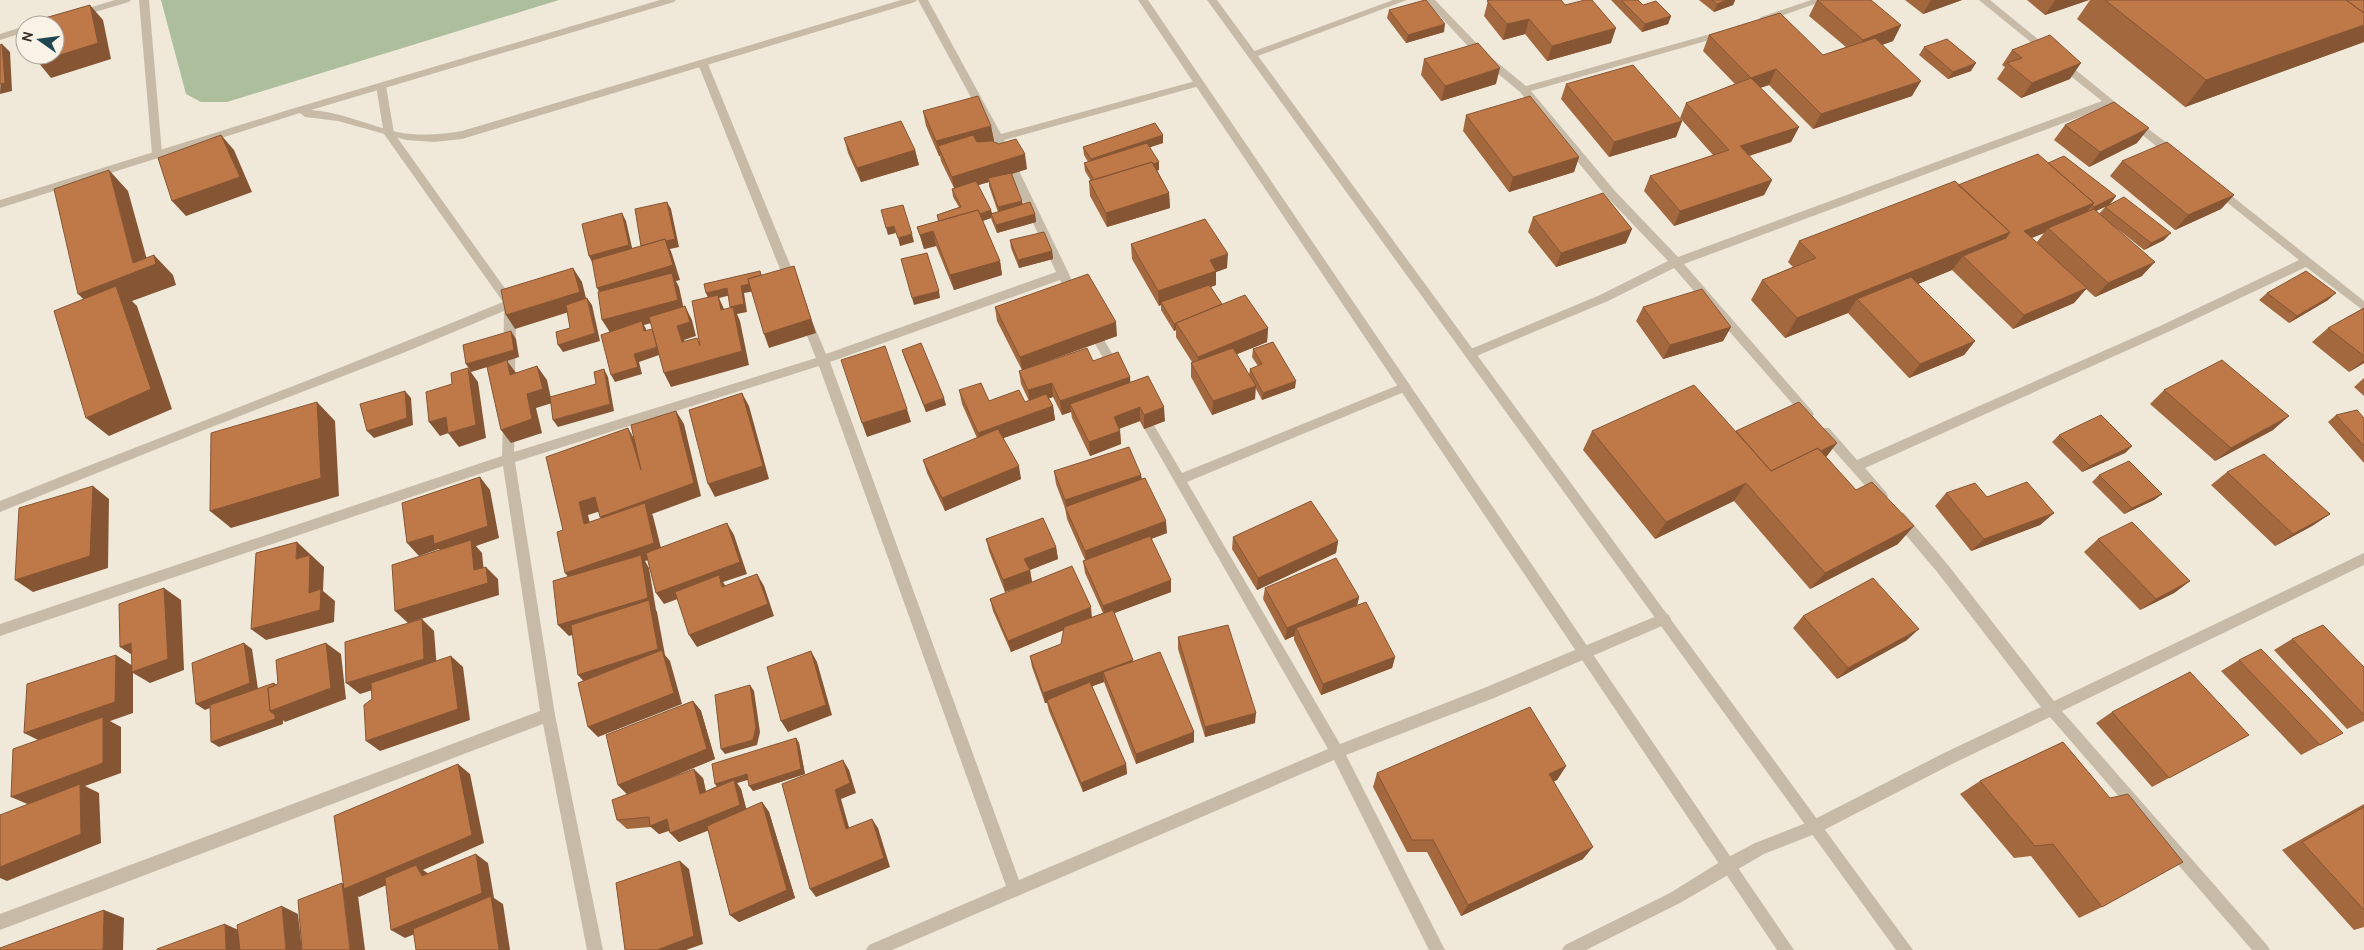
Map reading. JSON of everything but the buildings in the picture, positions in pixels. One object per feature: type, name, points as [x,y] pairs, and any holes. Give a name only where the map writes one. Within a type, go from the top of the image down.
[{"type":"street","points":[[68,17],[126,0]]},
{"type":"street","points":[[144,0],[157,154]]},
{"type":"street","points":[[0,204],[292,112],[671,0]]},
{"type":"street","points":[[292,112],[322,113],[344,118],[389,134],[439,139],[462,135],[912,0]]},
{"type":"street","points":[[923,0],[998,138],[1071,291]]},
{"type":"street","points":[[1143,0],[1786,950]]},
{"type":"street","points":[[1212,0],[1905,950]]},
{"type":"street","points":[[1252,55],[1402,0]]},
{"type":"street","points":[[1430,0],[1482,56],[1524,90],[1610,193],[1676,262],[1793,398],[1856,466],[1943,569],[2051,708],[2262,950]]},
{"type":"street","points":[[1758,22],[1821,0]]},
{"type":"street","points":[[1984,0],[2186,163]]},
{"type":"street","points":[[1524,90],[1731,31]]},
{"type":"street","points":[[0,37],[15,32]]},
{"type":"street","points":[[703,64],[823,360],[1015,889]]},
{"type":"street","points":[[998,138],[1199,83]]},
{"type":"street","points":[[381,86],[389,134],[510,304],[509,391]]},
{"type":"street","points":[[1470,354],[1604,298],[1676,262],[2110,102]]},
{"type":"street","points":[[2208,182],[2364,307]]},
{"type":"street","points":[[1856,466],[2164,329],[2308,261]]},
{"type":"street","points":[[0,630],[508,459],[823,360],[1063,274]]},
{"type":"street","points":[[0,507],[205,424],[399,350],[510,304]]},
{"type":"street","points":[[1084,315],[1122,380]]},
{"type":"street","points":[[1180,479],[1405,387]]},
{"type":"street","points":[[1136,405],[1337,752],[1437,950]]},
{"type":"street","points":[[509,410],[508,459],[548,715],[595,950]]},
{"type":"street","points":[[1570,950],[1675,898],[1728,865],[1760,848],[1815,827],[2051,708],[2364,559]]},
{"type":"street","points":[[874,950],[1337,752],[1489,693],[1664,619]]},
{"type":"street","points":[[0,922],[548,715]]},
{"type":"green space","points":[[161,0],[559,0],[227,102],[201,102],[186,94]]}]
